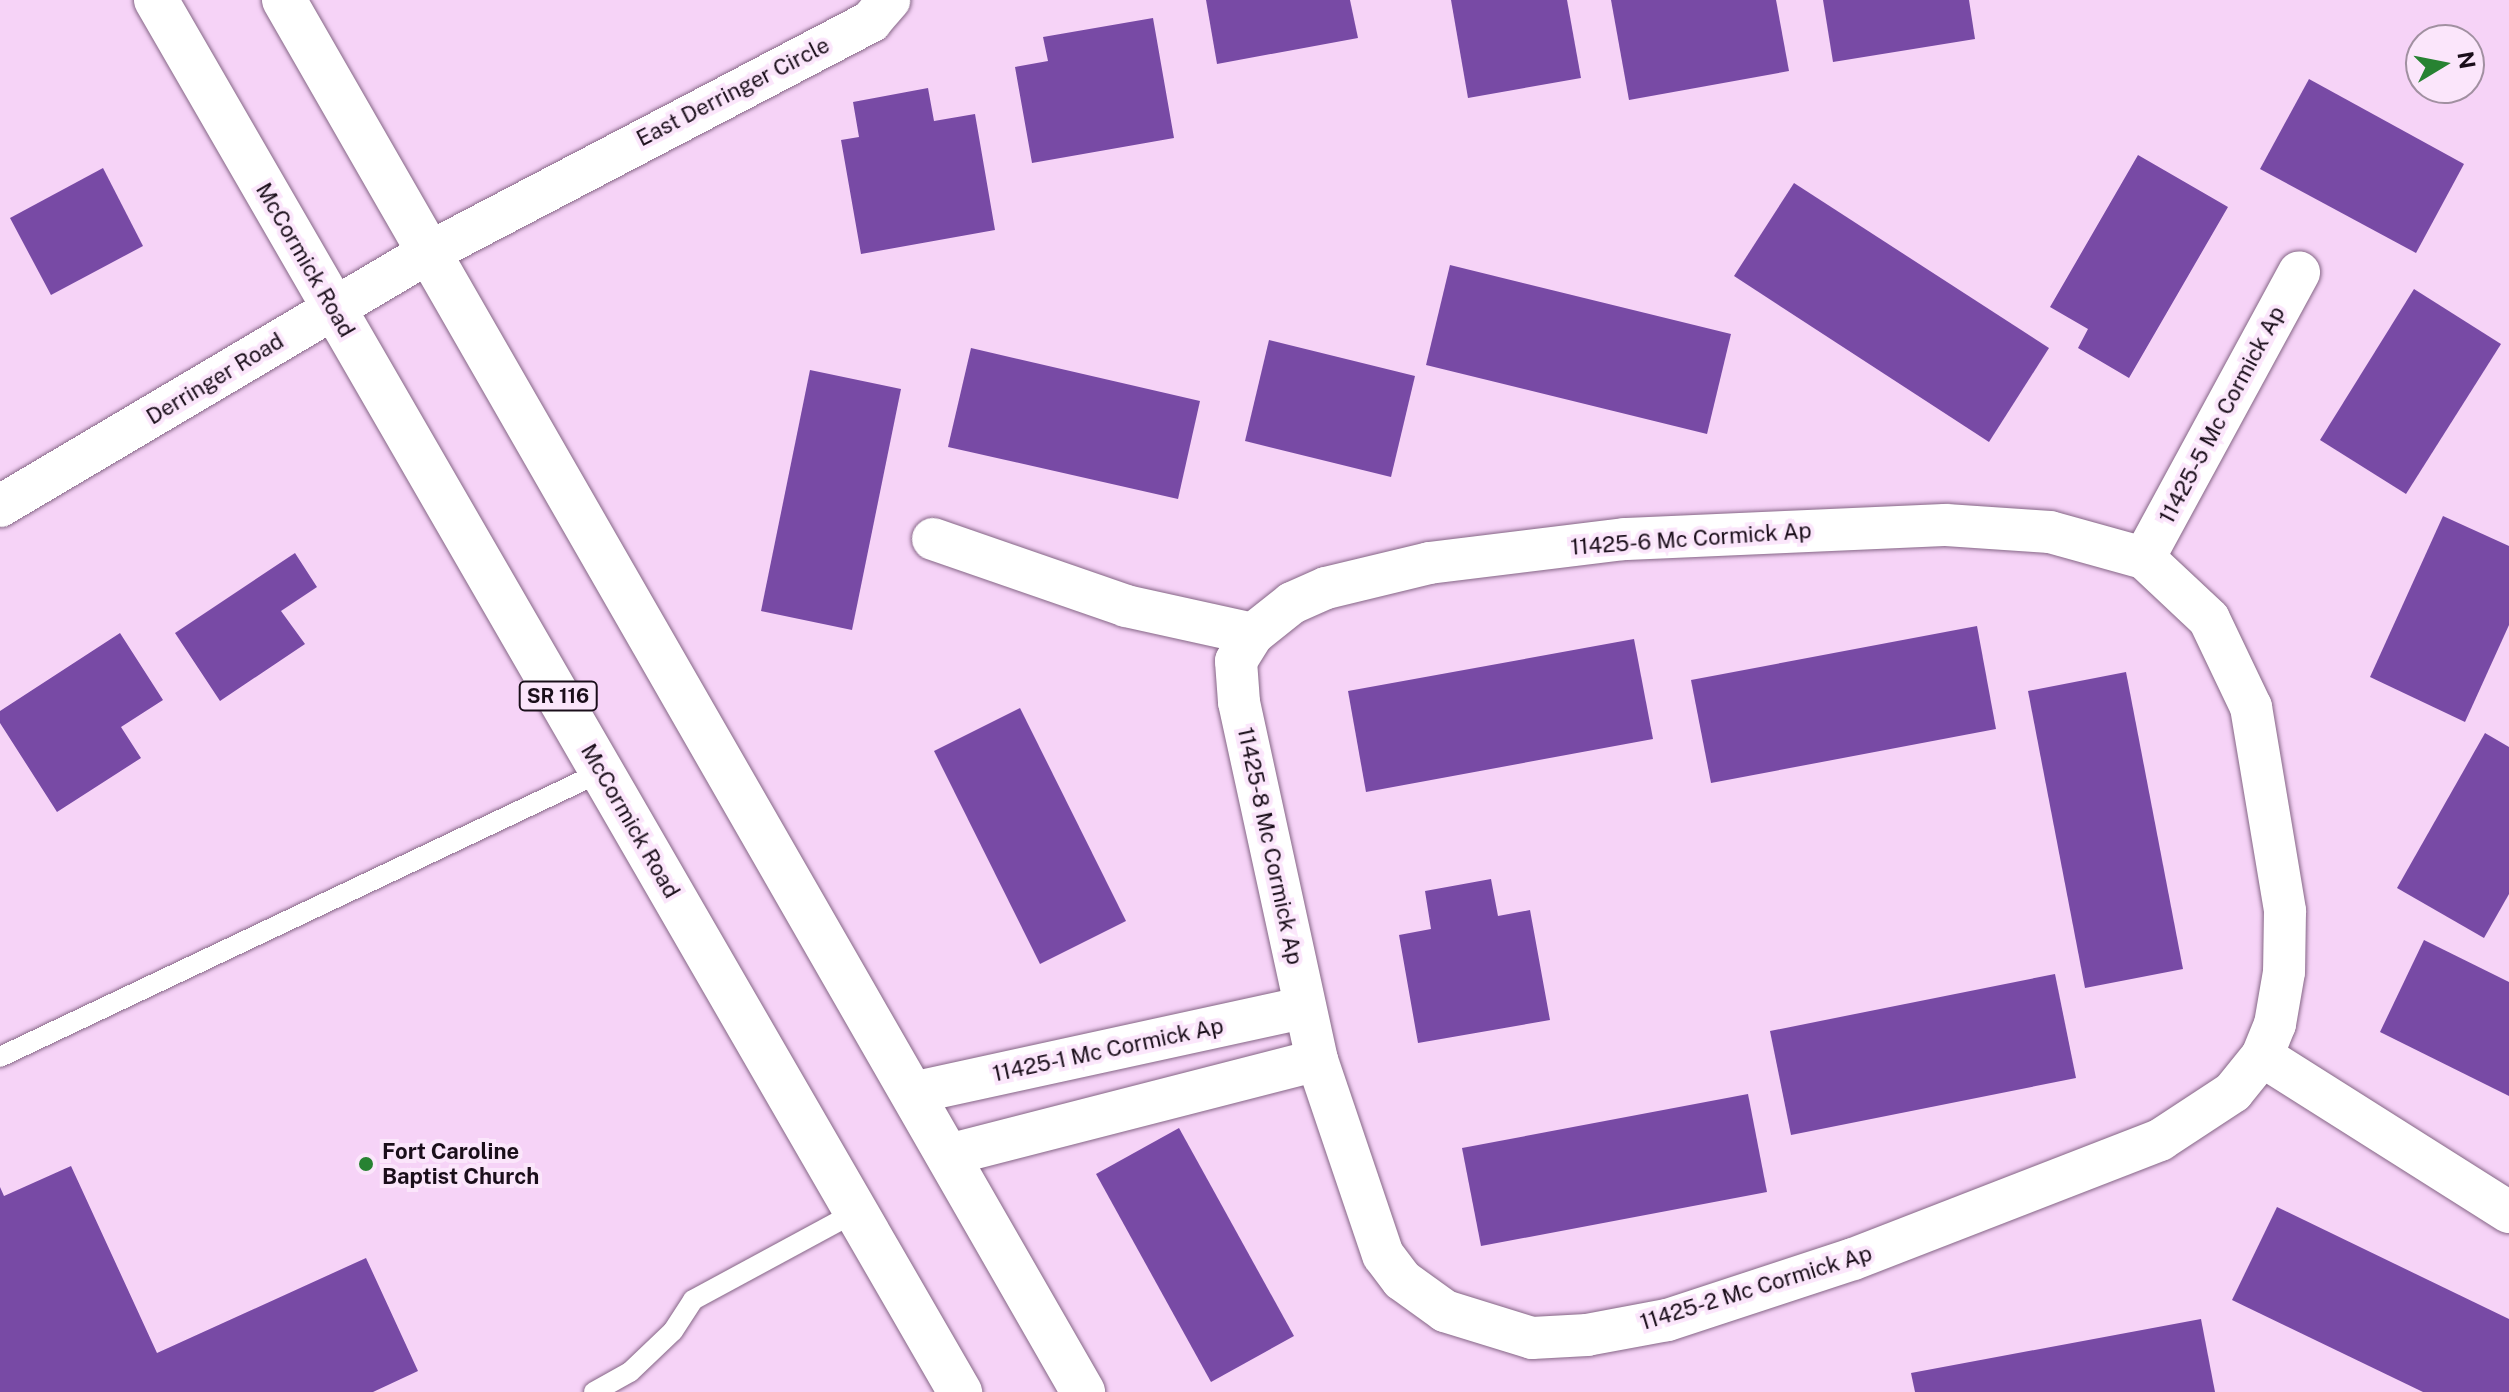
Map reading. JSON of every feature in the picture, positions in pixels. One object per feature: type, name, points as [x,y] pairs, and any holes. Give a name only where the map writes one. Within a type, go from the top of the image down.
[{"type":"main road","name":"McCormick Road","points":[[156,0],[960,1392]]},
{"type":"main road","points":[[284,0],[430,252],[587,536],[1083,1392]]},
{"type":"street","name":"East Derringer Circle","points":[[430,252],[871,21],[889,0]]},
{"type":"street","name":"Derringer Road","points":[[0,506],[430,252]]},
{"type":"street","name":"11425-5 Mc Cormick Ap","points":[[2144,558],[2299,272]]},
{"type":"street","name":"11425-6 Mc Cormick Ap","points":[[1253,634],[1292,603],[1326,588],[1429,563],[1625,539],[1946,525],[2050,532],[2144,558]]},
{"type":"street","points":[[933,539],[1126,606],[1253,634]]},
{"type":"street","name":"11425-2 Mc Cormick Ap","points":[[1317,1060],[1383,1255],[1402,1280],[1445,1311],[1532,1338],[1587,1335],[1667,1320],[2026,1195],[2160,1140],[2233,1092],[2262,1056],[2275,1024],[2284,972],[2285,911],[2251,707],[2232,657],[2209,619],[2144,558]]},
{"type":"street","name":"11425-8 Mc Cormick Ap","points":[[1253,634],[1236,661],[1239,702],[1317,1060]]},
{"type":"street","name":"11425-1 Mc Cormick Ap","points":[[912,1093],[1305,1007]]},
{"type":"street","points":[[2262,1056],[2509,1212]]},
{"type":"street","points":[[948,1155],[1317,1060]]},
{"type":"lane","points":[[0,1057],[601,772]]},
{"type":"lane","points":[[594,1392],[630,1372],[673,1331],[693,1300],[856,1212]]},
{"type":"building","points":[[1206,0],[1350,0],[1358,38],[1217,64]]},
{"type":"building","points":[[1451,0],[1567,0],[1581,78],[1468,98]]},
{"type":"building","points":[[1611,0],[1776,0],[1789,71],[1629,100]]},
{"type":"building","points":[[1823,0],[1969,0],[1975,39],[1833,62]]},
{"type":"building","points":[[1153,18],[1174,138],[1032,163],[1015,67],[1048,61],[1043,37]]},
{"type":"building","points":[[2309,79],[2464,164],[2416,253],[2260,169]]},
{"type":"building","points":[[928,88],[934,121],[975,114],[995,230],[861,254],[841,140],[859,137],[853,102]]},
{"type":"building","points":[[2138,155],[2228,207],[2129,378],[2078,348],[2088,329],[2050,307]]},
{"type":"building","points":[[103,168],[143,246],[51,295],[10,218]]},
{"type":"building","points":[[1794,183],[2049,348],[1989,442],[1734,276]]},
{"type":"building","points":[[1450,265],[1731,334],[1707,434],[1426,365]]},
{"type":"building","points":[[2414,289],[2501,344],[2406,494],[2320,440]]},
{"type":"building","points":[[1269,340],[1415,376],[1391,477],[1245,441]]},
{"type":"building","points":[[971,348],[1200,401],[1178,499],[948,447]]},
{"type":"building","points":[[810,370],[901,389],[852,630],[761,611]]},
{"type":"building","points":[[2443,516],[2509,546],[2509,625],[2465,722],[2370,677]]},
{"type":"building","points":[[295,553],[317,587],[281,611],[305,644],[220,701],[175,633]]},
{"type":"building","points":[[1977,626],[1996,729],[1711,783],[1691,680]]},
{"type":"building","points":[[120,633],[163,700],[121,727],[141,758],[57,812],[0,723],[0,711]]},
{"type":"building","points":[[1634,639],[1653,739],[1366,792],[1348,691]]},
{"type":"building","points":[[2126,672],[2183,969],[2085,988],[2028,691]]},
{"type":"building","points":[[1020,708],[1126,921],[1040,964],[934,751]]},
{"type":"building","points":[[2485,733],[2509,747],[2509,894],[2484,938],[2397,888]]},
{"type":"building","points":[[1491,879],[1498,916],[1530,910],[1550,1020],[1418,1043],[1399,935],[1431,929],[1425,891]]},
{"type":"building","points":[[2424,940],[2509,982],[2509,1096],[2380,1032]]},
{"type":"building","points":[[2055,974],[2076,1078],[1791,1135],[1770,1031]]},
{"type":"building","points":[[1748,1094],[1767,1192],[1481,1246],[1462,1148]]},
{"type":"building","points":[[1179,1128],[1294,1336],[1211,1382],[1096,1174]]},
{"type":"building","points":[[71,1166],[157,1353],[366,1258],[418,1371],[373,1392],[0,1392],[0,1187],[4,1196]]},
{"type":"building","points":[[2277,1207],[2509,1319],[2509,1392],[2423,1392],[2232,1300]]},
{"type":"building","points":[[2201,1319],[2215,1392],[1915,1392],[1911,1373]]},
{"type":"place","name":"Fort Caroline Baptist Church","points":[[366,1164]]}]
